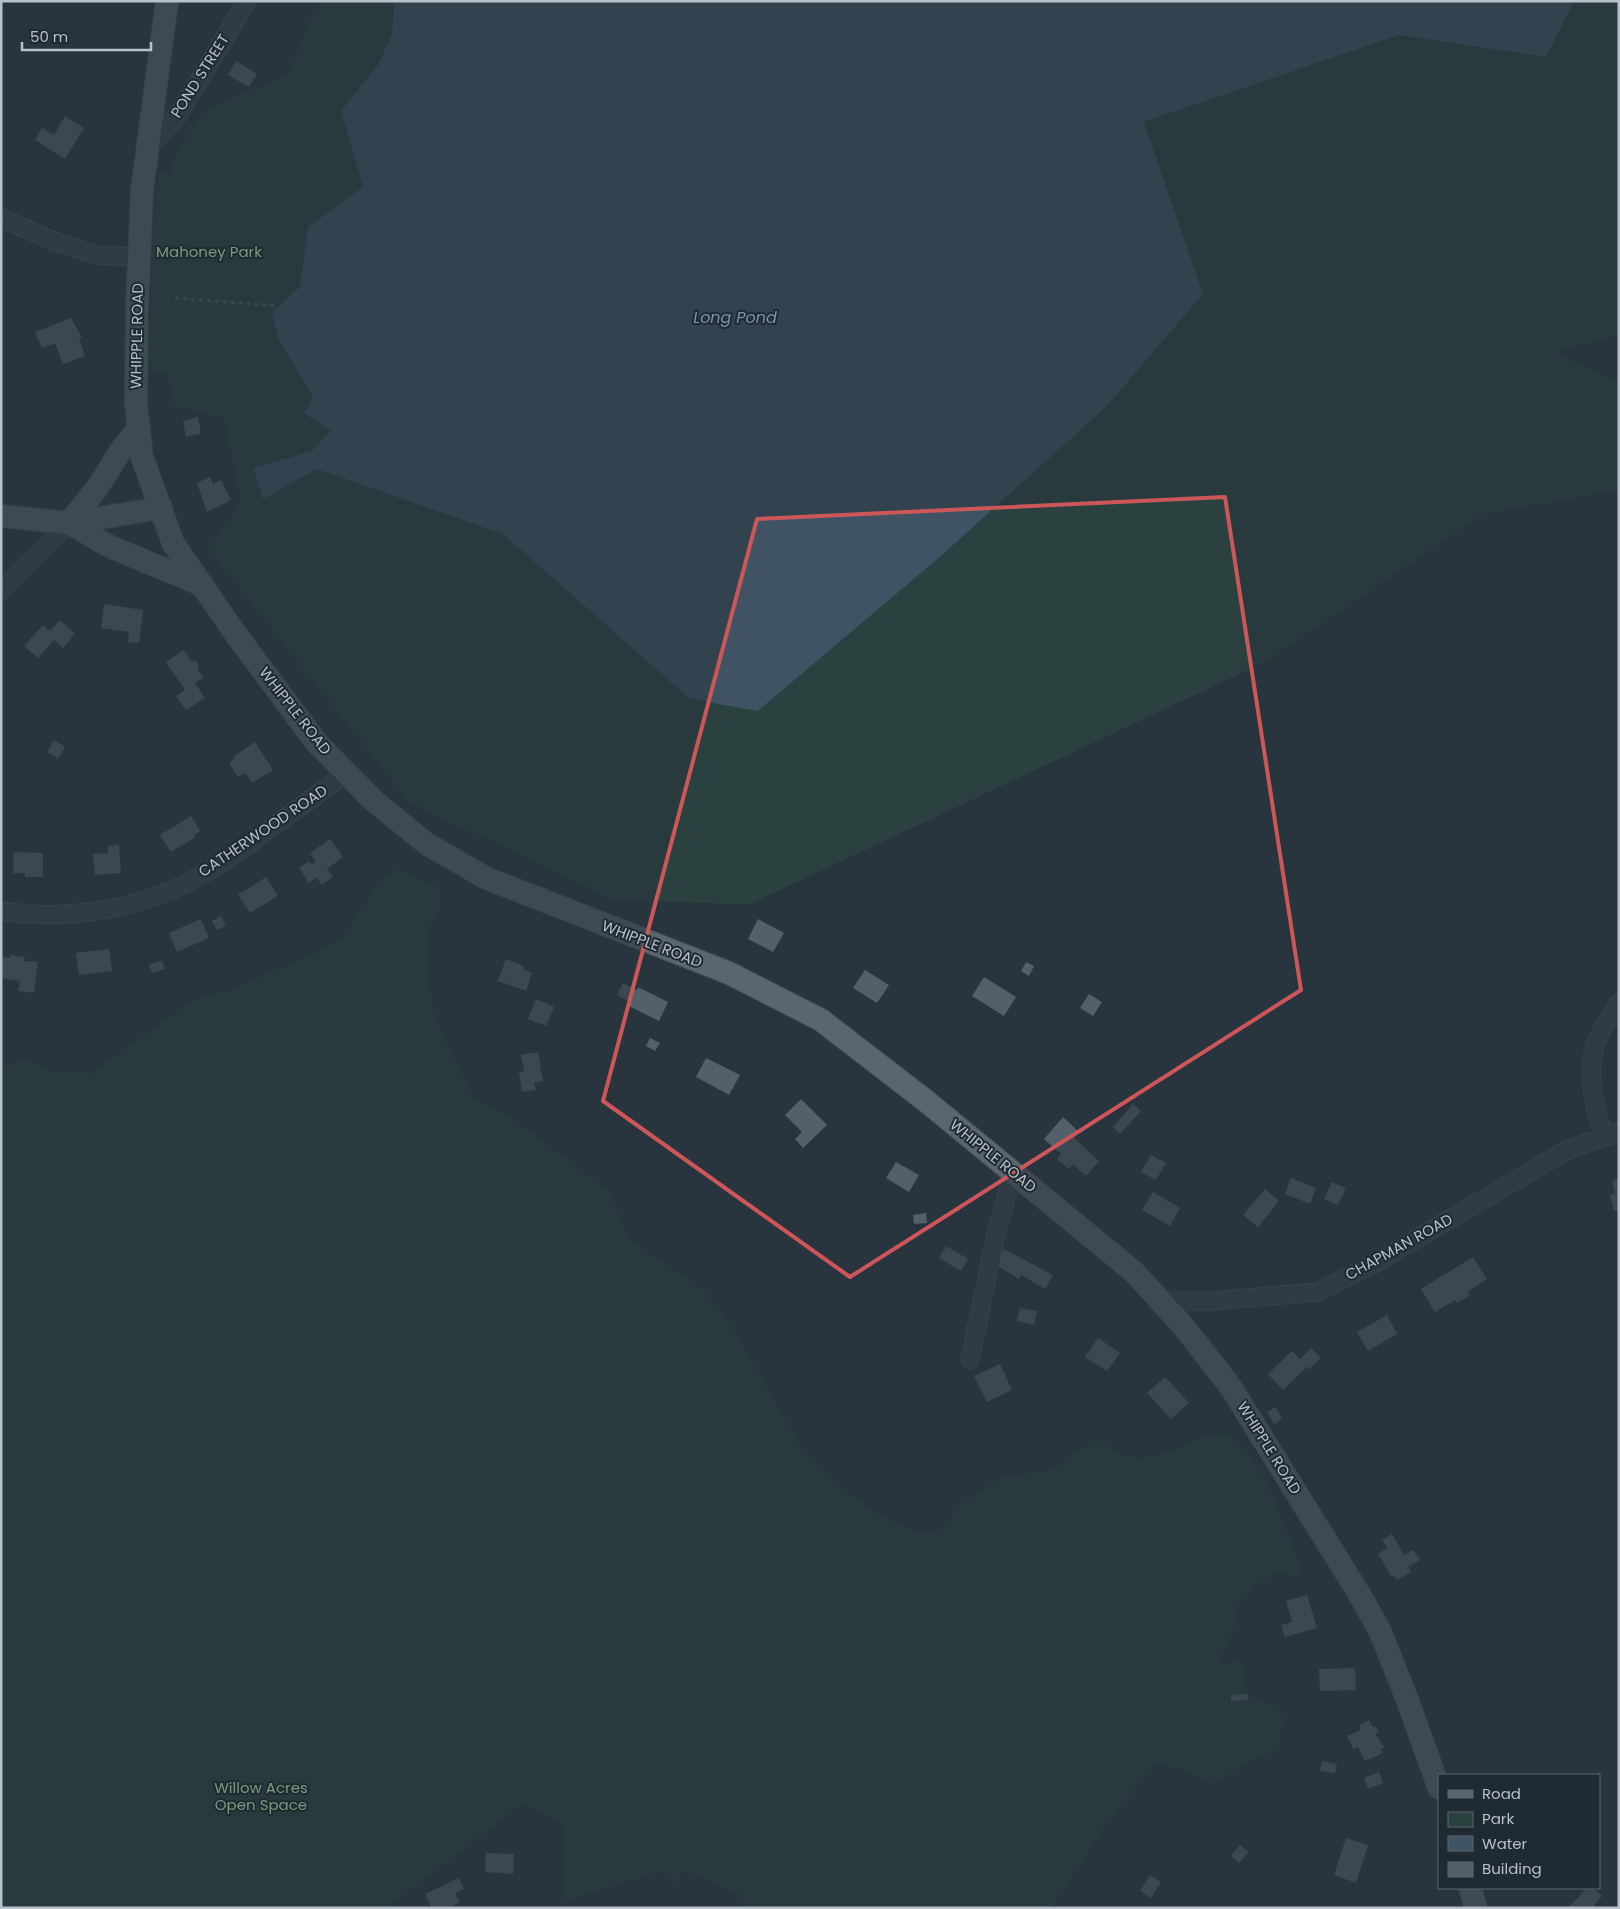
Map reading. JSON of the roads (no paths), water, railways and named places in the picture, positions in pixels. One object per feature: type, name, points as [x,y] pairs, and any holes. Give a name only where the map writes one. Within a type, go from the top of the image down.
[{"type":"main road","name":"WHIPPLE ROAD","points":[[167,1],[142,192],[136,395],[142,457],[173,543],[234,633],[316,742],[374,800],[427,844],[486,878],[729,973],[821,1020],[1013,1172],[1134,1272],[1162,1301],[1230,1386],[1358,1592],[1380,1631],[1407,1698],[1438,1785]]},
{"type":"main road","points":[[69,523],[98,487],[121,450],[139,428]]},
{"type":"main road","points":[[1,516],[69,523],[161,508]]},
{"type":"main road","points":[[69,523],[109,546],[202,585]]},
{"type":"main road","points":[[1470,1889],[1476,1908]]},
{"type":"street","name":"POND STREET","points":[[149,147],[178,115],[247,1]]},
{"type":"street","points":[[1,218],[56,242],[97,255],[139,257]]},
{"type":"street","points":[[1,590],[69,523]]},
{"type":"street","name":"CATHERWOOD ROAD","points":[[1,911],[26,915],[94,912],[161,894],[206,872],[347,773]]},
{"type":"street","points":[[1612,1134],[1596,1108],[1593,1075],[1594,1047],[1619,1003]]},
{"type":"street","name":"CHAPMAN ROAD","points":[[1162,1301],[1213,1301],[1317,1292],[1372,1265],[1567,1150],[1612,1134]]},
{"type":"street","points":[[970,1360],[995,1239],[1013,1172]]},
{"type":"water","name":"Long Pond","points":[[394,1],[1574,1],[1546,57],[1399,35],[1144,122],[1203,294],[1107,406],[941,556],[758,711],[690,699],[503,534],[317,469],[263,499],[253,468],[312,451],[331,431],[304,413],[313,397],[278,339],[272,312],[300,287],[308,227],[363,187],[341,111],[378,65],[392,34]]},
{"type":"park label","name":"Mahoney Park","points":[[209,252]]},
{"type":"park label","name":"Willow Acres Open Space","points":[[261,1796]]}]
